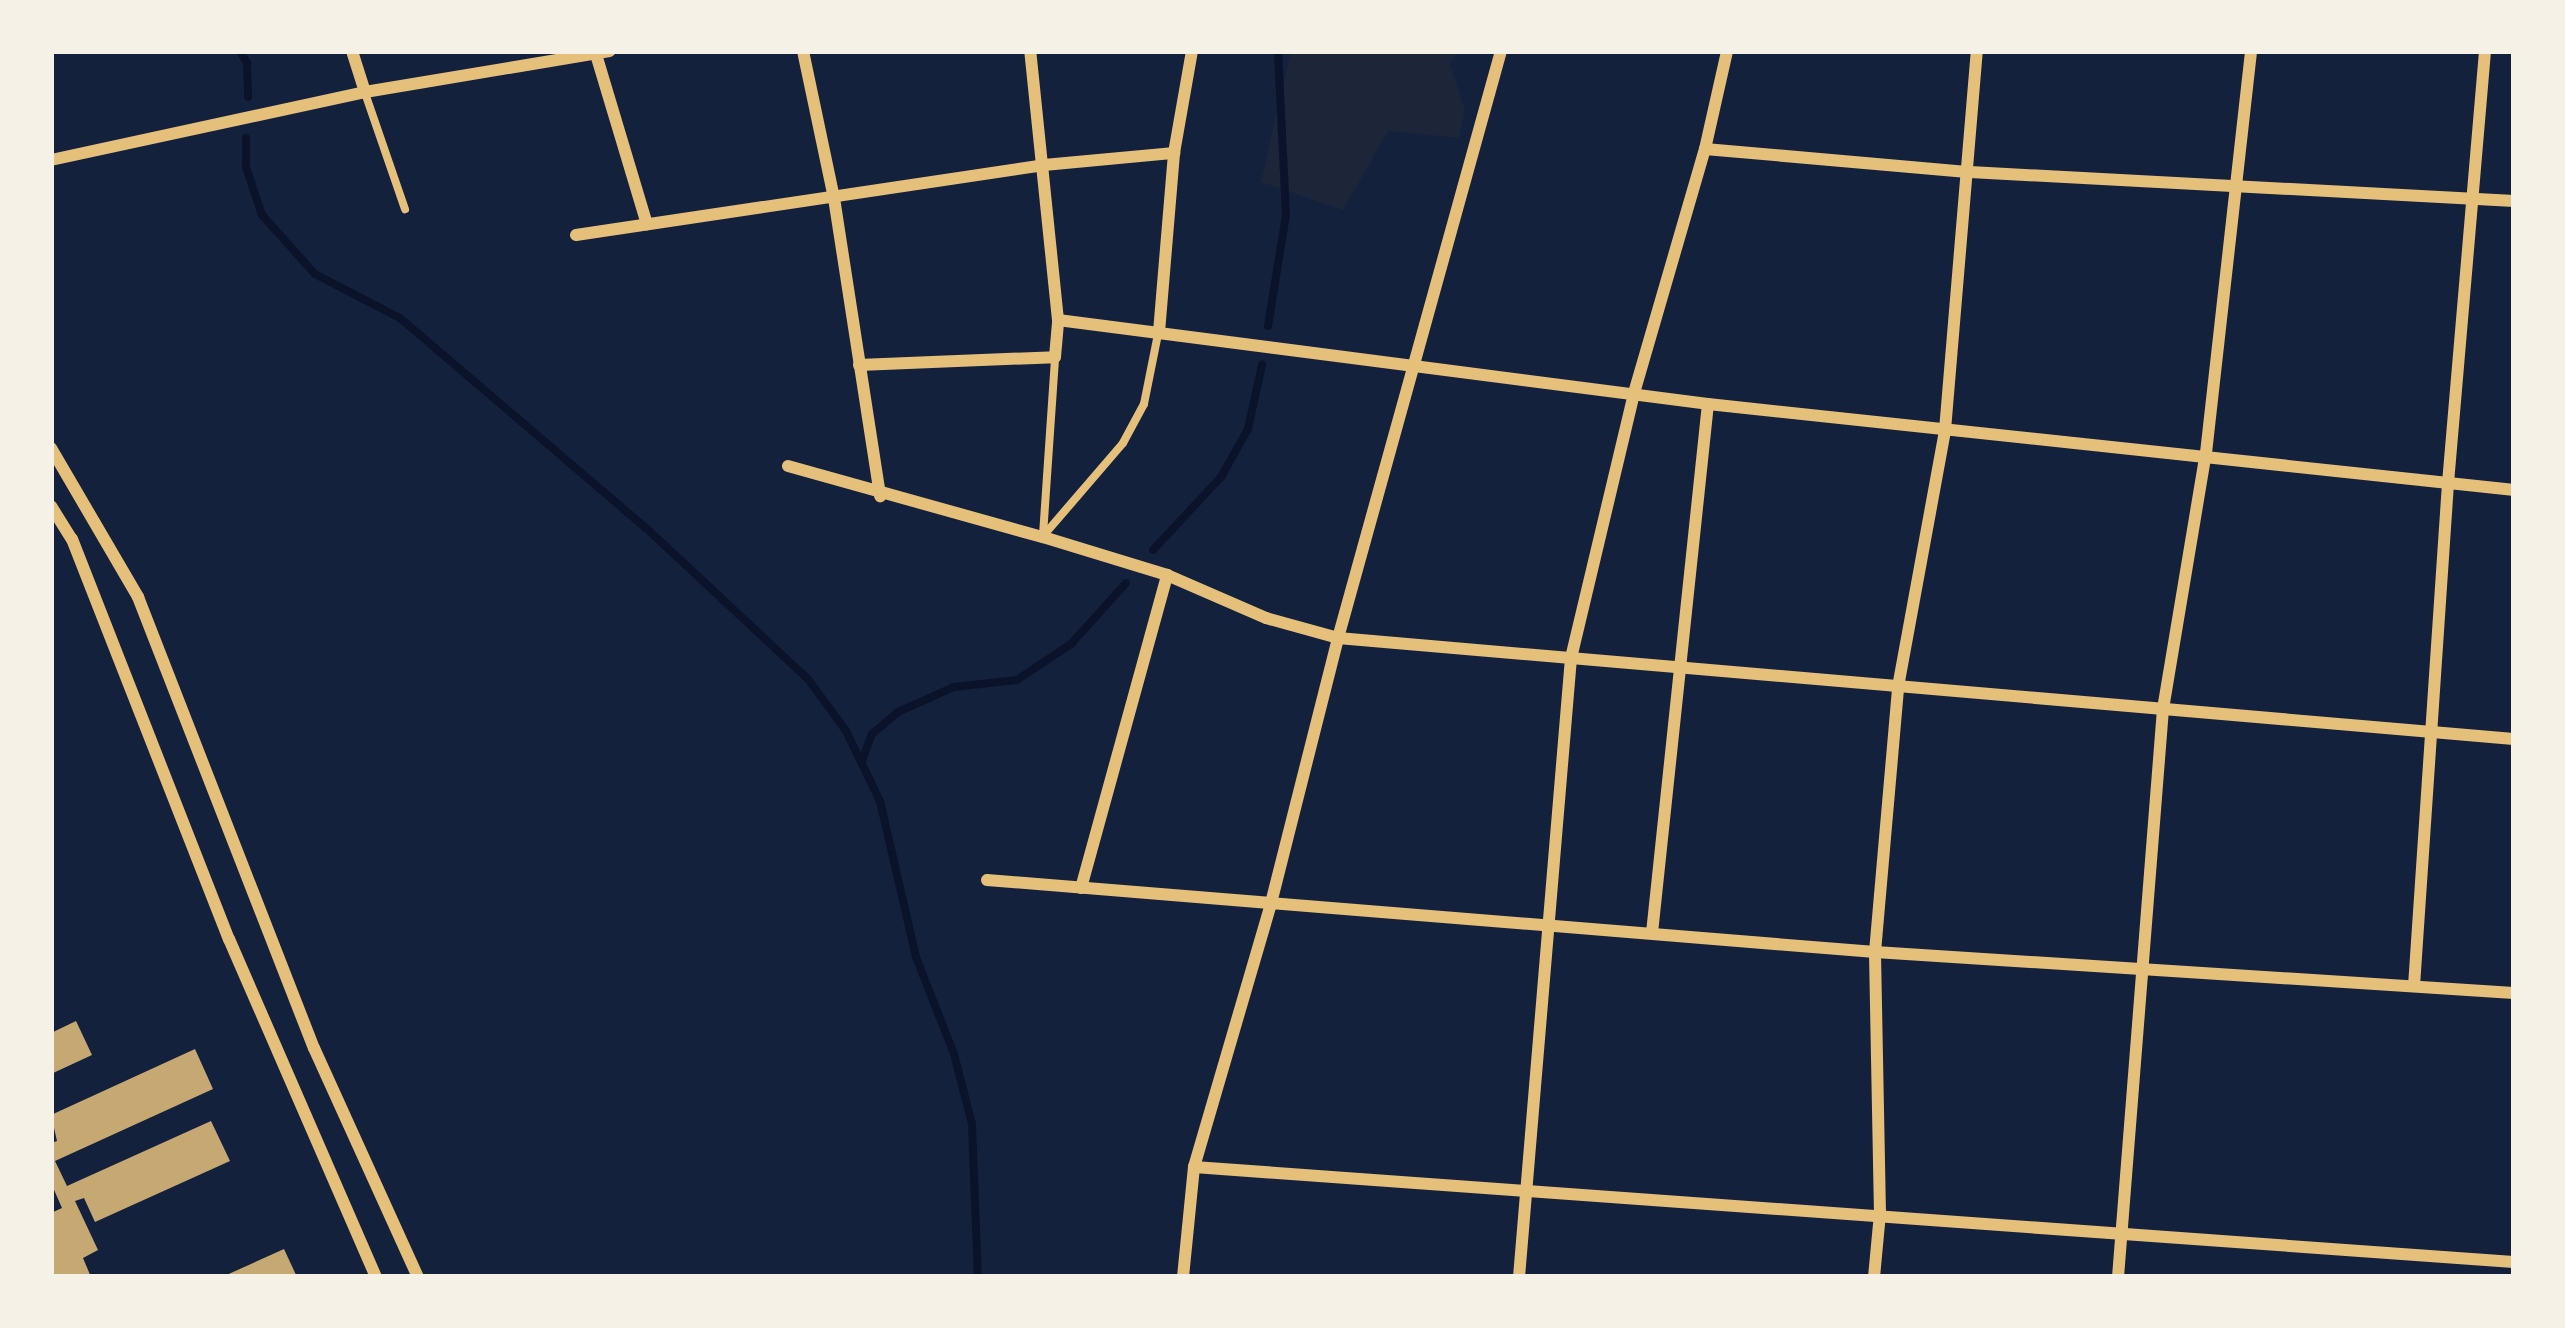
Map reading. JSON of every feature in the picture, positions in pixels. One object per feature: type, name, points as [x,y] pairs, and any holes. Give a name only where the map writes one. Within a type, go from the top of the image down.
[{"type":"street","points":[[352,51],[364,92]]},
{"type":"street","points":[[803,51],[834,198],[880,496]]},
{"type":"street","points":[[859,365],[1055,357],[1058,320],[1030,51]]},
{"type":"street","points":[[1159,332],[1174,154],[1192,51]]},
{"type":"street","points":[[1184,1277],[1194,1167],[1270,907],[1338,638],[1501,51]]},
{"type":"street","points":[[1520,1277],[1571,658],[1634,394],[1706,149],[1727,51]]},
{"type":"street","points":[[1874,1277],[1880,1214],[1875,952],[1898,687],[1946,430],[1978,51]]},
{"type":"street","points":[[2118,1277],[2163,709],[2206,453],[2232,185],[2251,51]]},
{"type":"street","points":[[2414,986],[2448,483],[2476,199],[2485,51]]},
{"type":"street","points":[[51,160],[364,92],[600,52],[646,224]]},
{"type":"street","points":[[1706,149],[1970,172],[2514,201]]},
{"type":"street","points":[[576,235],[1045,165],[1174,154]]},
{"type":"street","points":[[1058,320],[1708,404],[2206,453],[2514,490]]},
{"type":"street","points":[[1652,933],[1708,404]]},
{"type":"street","points":[[51,448],[138,596],[314,1048],[418,1277]]},
{"type":"street","points":[[788,466],[880,496],[1043,536],[1167,575],[1266,618],[1338,638],[2514,739]]},
{"type":"street","points":[[51,506],[72,538],[229,940],[376,1277]]},
{"type":"street","points":[[1081,888],[1167,575]]},
{"type":"street","points":[[987,880],[1270,907],[1875,952],[2514,993]]},
{"type":"street","points":[[1194,1167],[2514,1262]]},
{"type":"lane","points":[[364,92],[404,208]]},
{"type":"lane","points":[[1043,536],[1123,443],[1144,404],[1159,332]]},
{"type":"lane","points":[[1043,536],[1055,357]]},
{"type":"shaded area","points":[[1291,51],[1459,51],[1450,64],[1465,110],[1459,138],[1388,131],[1343,210],[1261,182]]},
{"type":"building","points":[[76,1021],[92,1055],[51,1074],[51,1033]]},
{"type":"building","points":[[195,1049],[213,1089],[55,1161],[67,1186],[211,1121],[230,1161],[95,1222],[84,1198],[75,1201],[98,1250],[83,1258],[91,1277],[51,1277],[51,1213],[62,1208],[51,1183],[51,1143],[57,1141],[51,1115]]},
{"type":"building","points":[[284,1249],[297,1277],[222,1277]]},
{"type":"waterway","points":[[240,51],[247,63],[248,97]]},
{"type":"waterway","points":[[1268,326],[1286,215],[1278,51]]},
{"type":"waterway","points":[[246,138],[246,167],[262,215],[315,274],[400,318],[645,527],[808,679],[846,731],[880,801],[916,957],[954,1054],[972,1124],[978,1277]]},
{"type":"waterway","points":[[1153,550],[1221,477],[1248,429],[1262,365]]},
{"type":"waterway","points":[[862,761],[872,734],[898,712],[954,687],[1017,680],[1071,644],[1126,583]]}]
